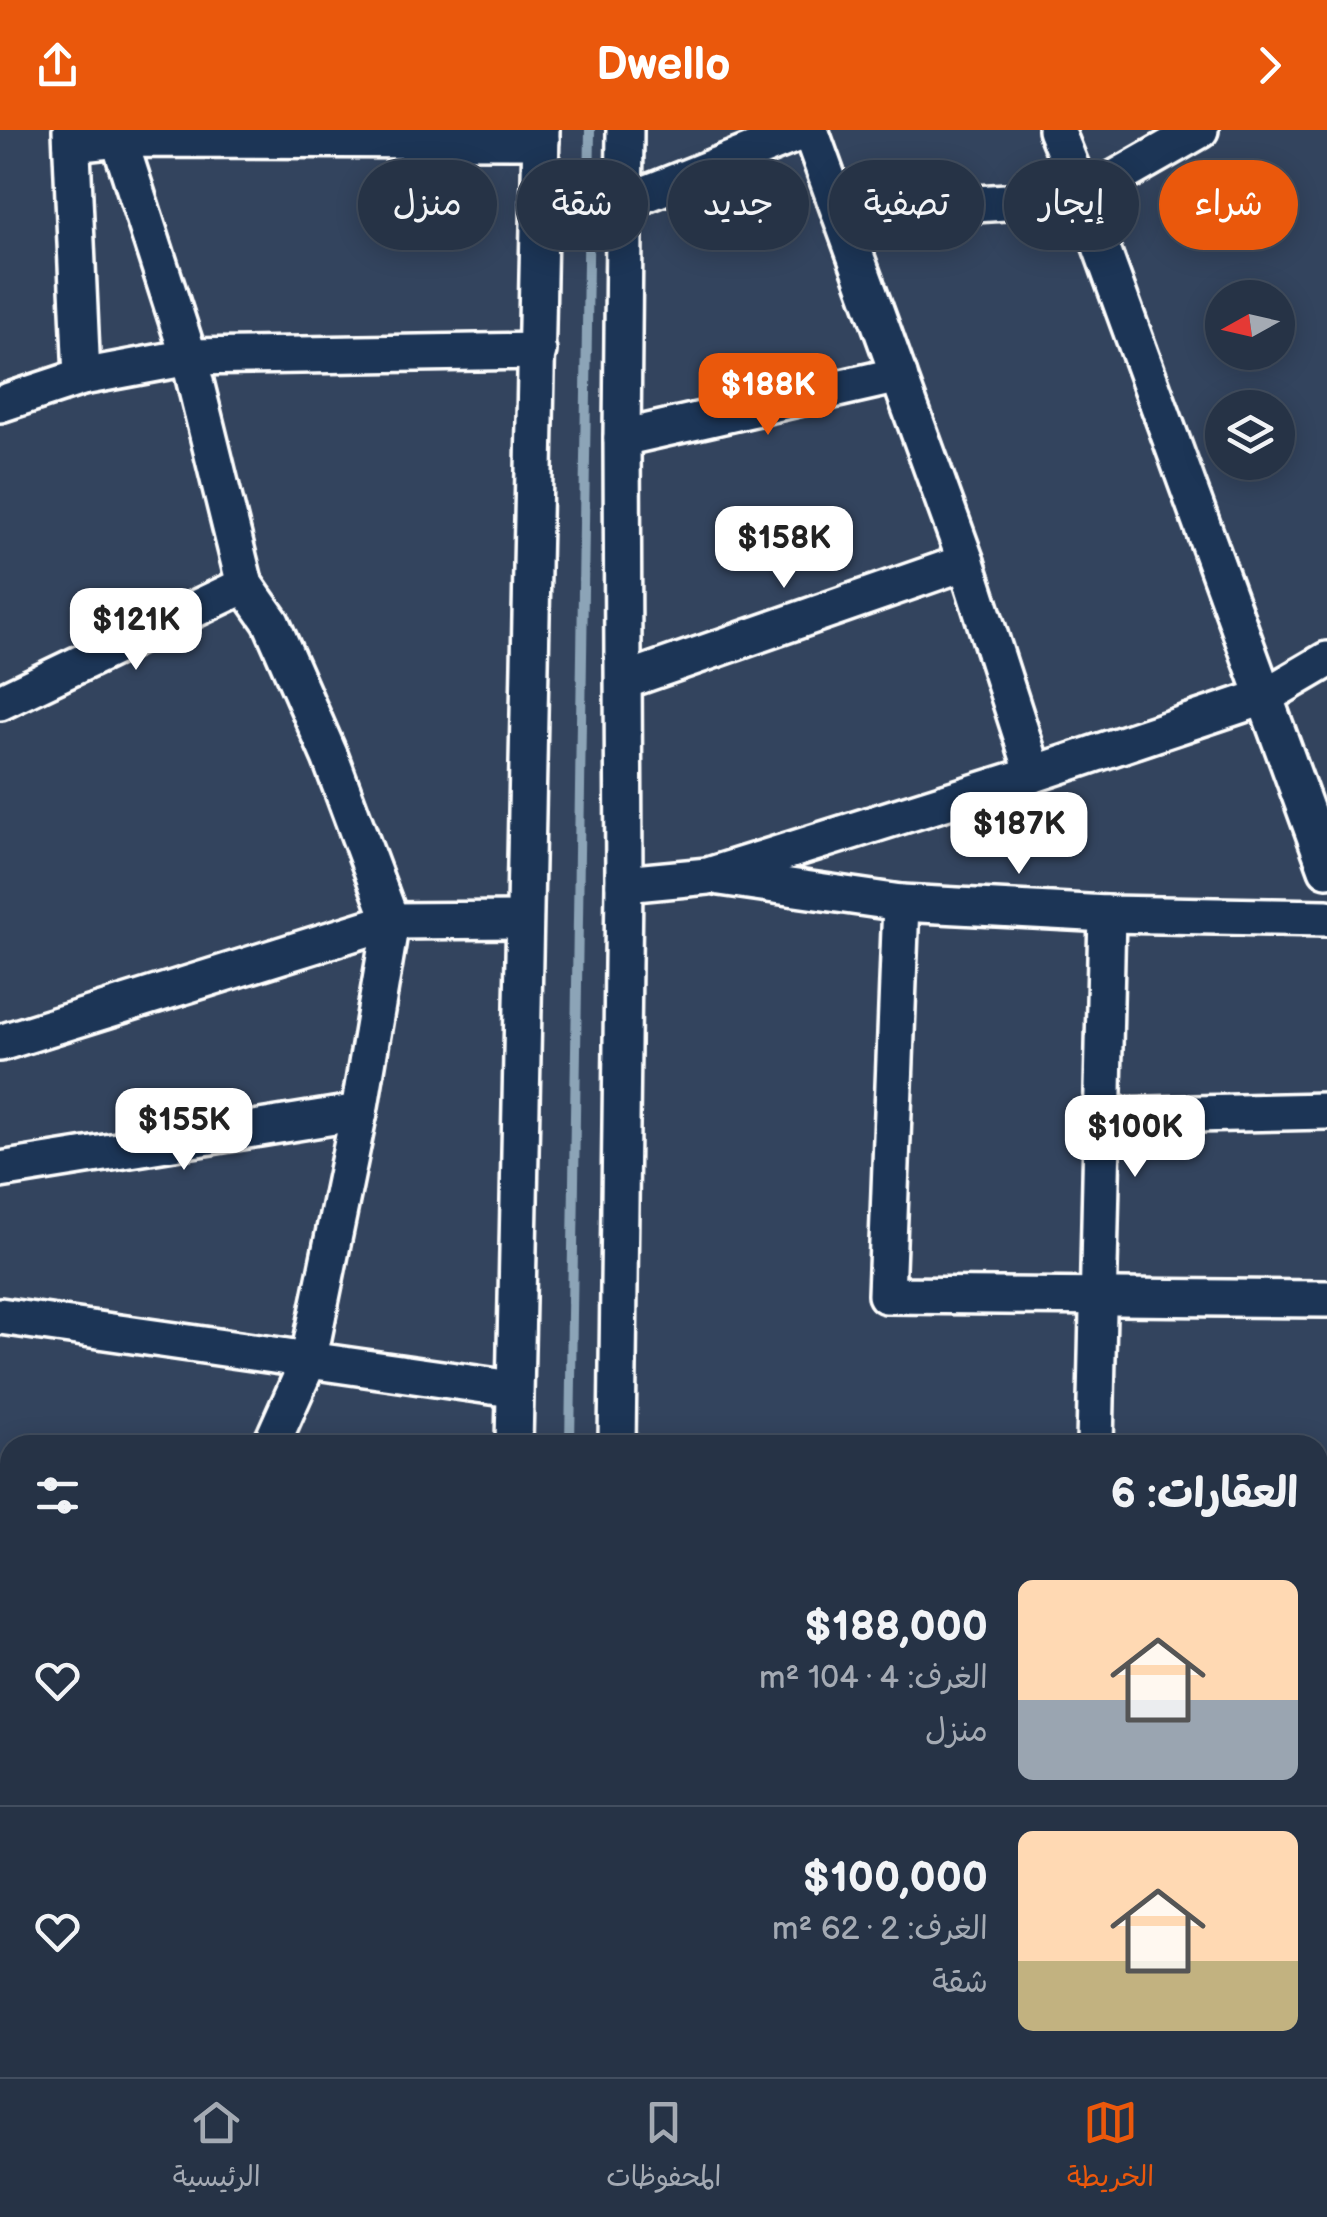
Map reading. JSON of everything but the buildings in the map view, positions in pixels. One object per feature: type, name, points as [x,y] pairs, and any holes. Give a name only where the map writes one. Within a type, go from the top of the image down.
[{"type":"street","points":[[625,160],[626,130]]},
{"type":"street","points":[[648,193],[808,130],[829,184]]},
{"type":"street","points":[[1056,130],[1068,160]]},
{"type":"street","points":[[1139,164],[1200,130]]},
{"type":"street","points":[[118,134],[189,357],[245,585],[272,622],[330,758],[392,921],[308,1362],[275,1435]]},
{"type":"street","points":[[82,377],[72,137],[541,135],[514,1435]]},
{"type":"street","points":[[617,1435],[624,884],[623,250]]},
{"type":"street","points":[[854,250],[966,562],[1034,774]]},
{"type":"street","points":[[1102,250],[1327,869]]},
{"type":"street","points":[[0,404],[82,377],[189,357],[538,351]]},
{"type":"street","points":[[622,438],[900,375]]},
{"type":"street","points":[[624,681],[966,562]]},
{"type":"street","points":[[0,702],[245,585]]},
{"type":"street","points":[[624,884],[708,876],[1034,774],[1264,698],[1327,660]]},
{"type":"street","points":[[708,876],[901,903],[1107,914],[1327,918]]},
{"type":"street","points":[[901,903],[886,1295],[1327,1299]]},
{"type":"street","points":[[1095,1435],[1107,914]]},
{"type":"street","points":[[0,1043],[392,921],[523,920]]},
{"type":"street","points":[[1105,1116],[1327,1111]]},
{"type":"street","points":[[0,1170],[358,1112]]},
{"type":"street","points":[[0,1316],[512,1390]]},
{"type":"waterway","points":[[570,1435],[590,130]]}]
